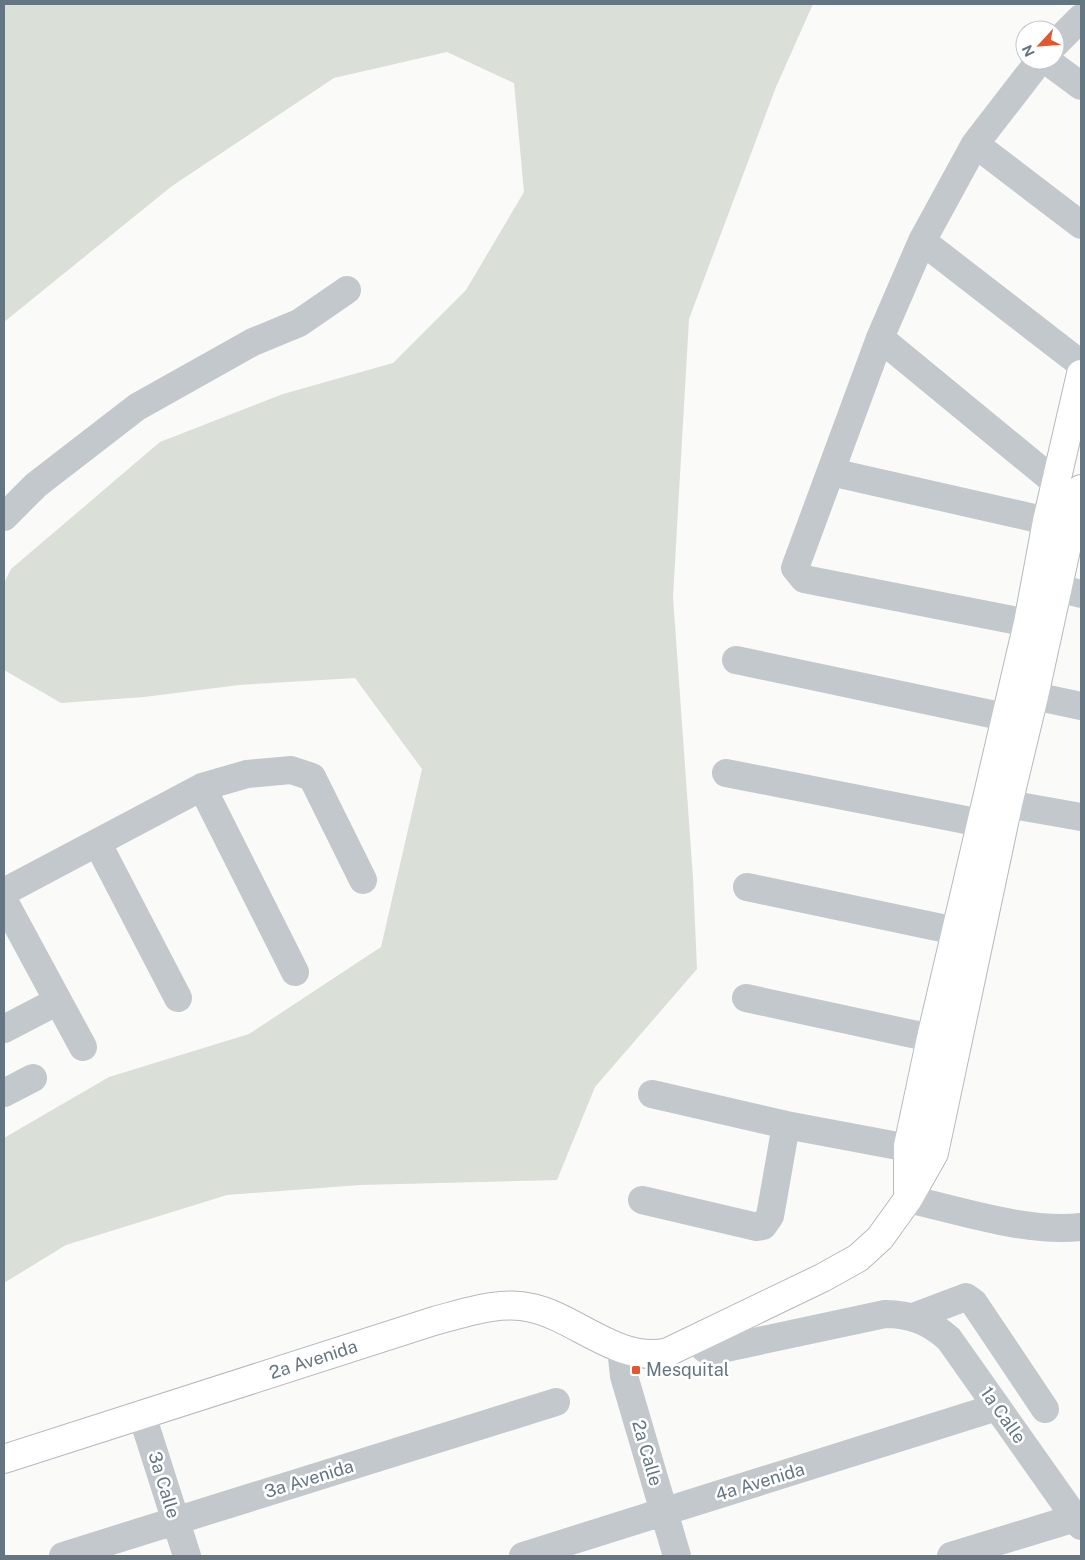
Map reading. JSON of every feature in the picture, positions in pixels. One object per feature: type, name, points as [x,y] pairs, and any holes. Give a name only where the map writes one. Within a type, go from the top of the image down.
[{"type":"main road","points":[[921,1150],[931,1038],[1028,623],[1055,482],[1081,374]]},
{"type":"main road","points":[[908,1199],[1034,696],[1070,591],[1076,504],[1081,490]]},
{"type":"main road","name":"2a Avenida","points":[[4,1459],[434,1321],[497,1307],[533,1308],[621,1348],[644,1354],[662,1354],[698,1340],[858,1258],[886,1232],[908,1199]]},
{"type":"street","points":[[1065,34],[1081,18]]},
{"type":"street","points":[[1028,623],[804,579],[794,568],[880,338],[922,241],[976,144],[1032,70]]},
{"type":"street","points":[[1059,70],[1081,86]]},
{"type":"street","points":[[976,144],[1081,225]]},
{"type":"street","points":[[922,241],[1081,364]]},
{"type":"street","points":[[4,516],[36,485],[137,407],[253,342],[298,324],[346,290]]},
{"type":"street","points":[[880,338],[1055,482]]},
{"type":"street","points":[[831,472],[1047,521]]},
{"type":"street","points":[[736,660],[1005,717]]},
{"type":"street","points":[[1034,696],[1081,706]]},
{"type":"street","points":[[4,892],[98,844],[202,787],[256,773],[291,770],[312,776],[363,880]]},
{"type":"street","points":[[726,772],[981,823]]},
{"type":"street","points":[[202,787],[295,972]]},
{"type":"street","points":[[1008,804],[1081,817]]},
{"type":"street","points":[[98,844],[178,998]]},
{"type":"street","points":[[747,887],[956,931]]},
{"type":"street","points":[[4,901],[83,1047]]},
{"type":"street","points":[[746,998],[931,1038]]},
{"type":"street","points":[[4,1029],[58,1001]]},
{"type":"street","points":[[4,1093],[33,1078]]},
{"type":"street","points":[[652,1094],[786,1125],[921,1150]]},
{"type":"street","points":[[642,1200],[757,1227],[763,1226],[770,1216],[786,1125]]},
{"type":"street","points":[[908,1199],[1032,1226],[1081,1227]]},
{"type":"street","points":[[698,1340],[705,1349],[721,1350],[870,1316],[899,1314],[913,1317],[958,1298],[966,1297],[970,1300],[1045,1408]]},
{"type":"street","name":"1a Calle","points":[[913,1317],[938,1329],[948,1339],[1078,1522]]},
{"type":"street","name":"2a Calle","points":[[621,1348],[624,1376],[677,1556]]},
{"type":"street","name":"3a Avenida","points":[[63,1556],[556,1402]]},
{"type":"street","name":"4a Avenida","points":[[523,1556],[997,1408]]},
{"type":"street","name":"3a Calle","points":[[142,1414],[187,1556]]},
{"type":"street","points":[[952,1556],[1078,1522]]},
{"type":"shaded area","points":[[4,4],[813,4],[776,87],[689,319],[673,597],[693,878],[697,969],[595,1087],[557,1180],[360,1185],[227,1195],[66,1245],[4,1283],[4,1138],[109,1077],[249,1034],[381,947],[422,769],[355,678],[239,685],[144,697],[61,703],[4,670],[4,583],[11,569],[160,442],[283,394],[393,363],[466,290],[524,192],[514,83],[447,52],[334,78],[172,186],[4,322]]},
{"type":"place","name":"Mesquital","points":[[636,1370]]}]
